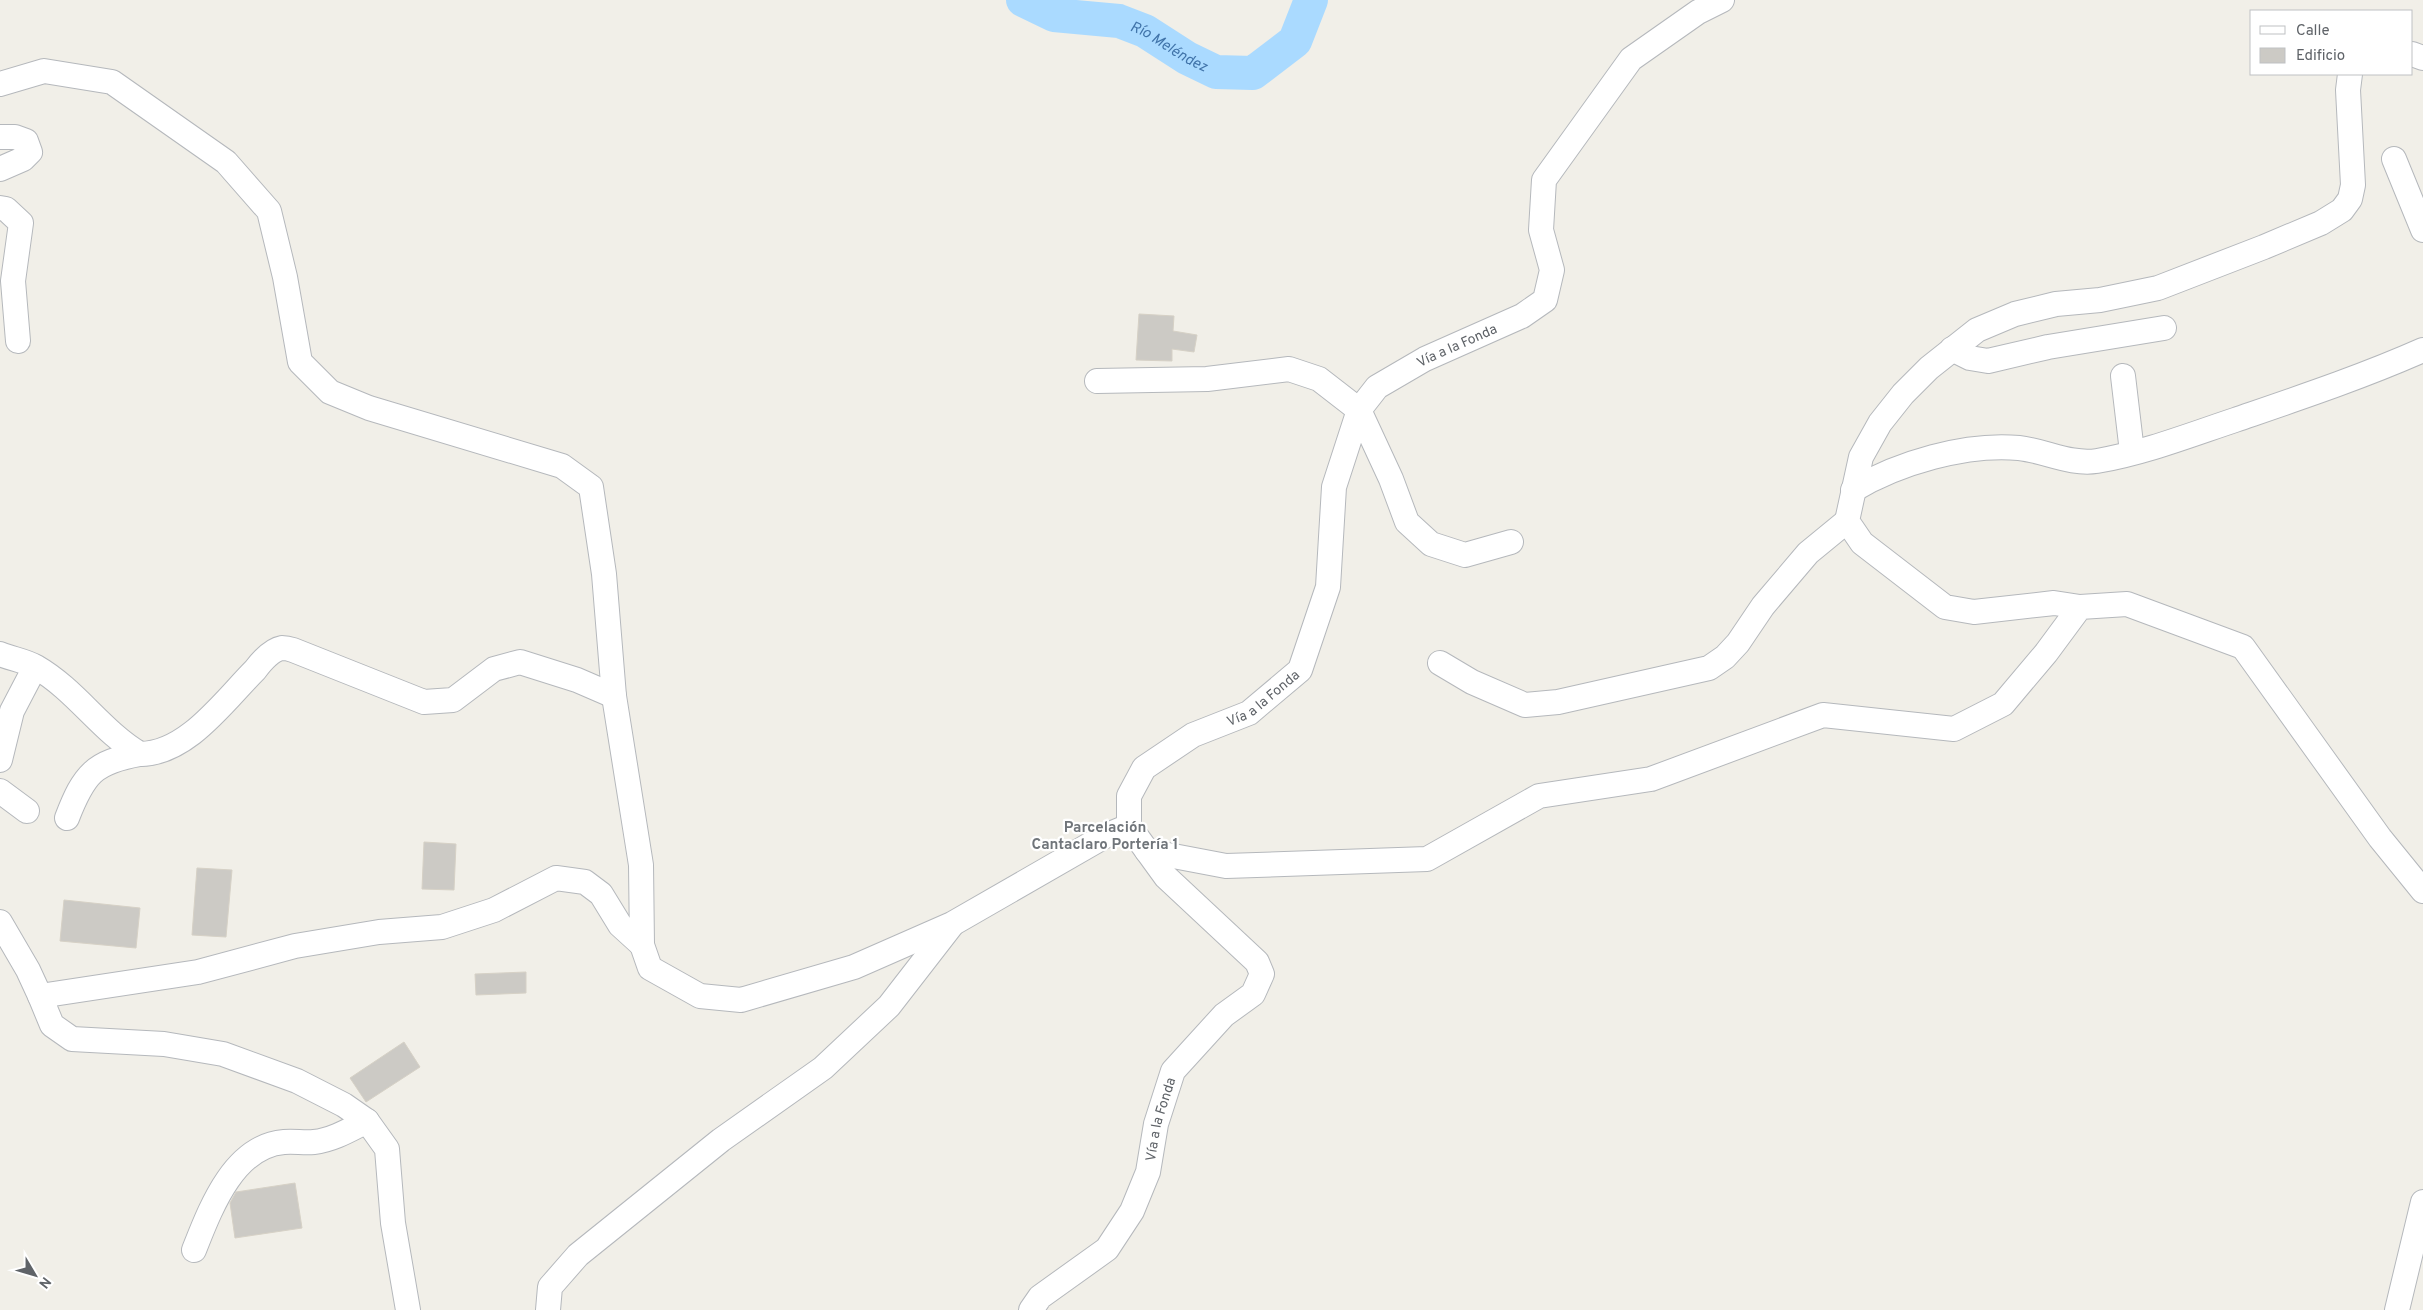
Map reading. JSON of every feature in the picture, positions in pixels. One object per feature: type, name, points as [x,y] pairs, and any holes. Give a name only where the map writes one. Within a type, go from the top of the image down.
[{"type":"street","name":"Vía a la Fonda","points":[[1030,1310],[1040,1296],[1107,1249],[1132,1211],[1148,1172],[1156,1124],[1173,1071],[1224,1015],[1253,994],[1262,974],[1257,962],[1166,877],[1146,851],[1128,826],[1129,796],[1144,768],[1193,735],[1249,713],[1300,670],[1328,587],[1334,487],[1359,410],[1377,387],[1425,359],[1522,316],[1545,300],[1552,270],[1541,230],[1544,180],[1631,58],[1698,12],[1722,0]]},
{"type":"street","points":[[0,84],[44,71],[112,82],[226,162],[269,211],[285,277],[300,362],[330,392],[370,408],[562,466],[592,487],[604,574],[614,696],[641,865],[642,945],[650,968],[700,996],[741,1000],[854,966],[952,924],[1081,849],[1128,826]]},
{"type":"street","points":[[1440,663],[1472,682],[1525,705],[1558,702],[1709,668],[1725,657],[1738,643],[1762,606],[1808,553],[1847,521],[1852,490],[1861,457],[1880,423],[1903,394],[1952,349],[1977,330],[2015,314],[2056,304],[2100,300],[2158,288],[2321,223],[2342,210],[2350,199],[2353,185],[2348,90],[2350,75]]},
{"type":"street","points":[[0,137],[15,137],[26,141],[30,152],[23,159],[0,169]]},
{"type":"street","points":[[2394,159],[2423,230]]},
{"type":"street","points":[[0,208],[6,209],[21,223],[12,281],[18,341]]},
{"type":"street","points":[[1952,349],[1970,358],[1988,360],[2048,347],[2164,328]]},
{"type":"street","points":[[1852,490],[1876,476],[1928,458],[1980,449],[2017,448],[2042,452],[2074,462],[2097,461],[2164,444],[2346,382],[2423,350]]},
{"type":"street","points":[[1097,381],[1207,379],[1289,369],[1319,379],[1359,410],[1391,479],[1407,522],[1431,544],[1465,555],[1511,542]]},
{"type":"street","points":[[2123,376],[2132,452]]},
{"type":"street","points":[[1847,521],[1862,543],[1945,607],[1974,612],[2054,602],[2080,607],[2127,604],[2243,647],[2380,838],[2423,891]]},
{"type":"street","points":[[1146,851],[1226,866],[1427,859],[1539,796],[1651,779],[1823,716],[1954,730],[2003,704],[2046,653],[2080,607]]},
{"type":"street","points":[[67,818],[73,802],[96,768],[110,760],[162,752],[180,743],[214,712],[267,656],[280,648],[293,650],[424,702],[454,700],[494,669],[520,662],[577,680],[614,696]]},
{"type":"street","points":[[0,654],[35,667],[56,681],[112,734],[140,754]]},
{"type":"street","points":[[0,760],[12,711],[35,667]]},
{"type":"street","points":[[0,791],[26,811]]},
{"type":"street","points":[[40,996],[198,972],[295,946],[379,932],[442,927],[494,910],[556,878],[585,882],[596,890],[601,894],[620,925],[642,945]]},
{"type":"street","points":[[0,922],[28,970],[52,1025],[72,1039],[164,1044],[223,1054],[297,1081],[344,1105],[367,1121],[387,1149],[393,1223],[408,1310]]},
{"type":"street","points":[[548,1310],[550,1287],[578,1255],[721,1140],[822,1068],[889,1006],[952,924]]},
{"type":"street","points":[[194,1250],[214,1198],[240,1165],[256,1150],[282,1142],[315,1142],[344,1133],[367,1121]]},
{"type":"street","points":[[2397,1310],[2423,1202]]},
{"type":"building","points":[[1139,314],[1174,316],[1173,331],[1197,335],[1194,352],[1172,349],[1172,361],[1136,360]]},
{"type":"building","points":[[424,842],[456,844],[454,890],[422,889]]},
{"type":"building","points":[[197,868],[232,870],[226,937],[192,935]]},
{"type":"building","points":[[64,900],[140,908],[136,948],[60,941]]},
{"type":"building","points":[[526,972],[526,993],[476,995],[475,974]]},
{"type":"building","points":[[404,1042],[420,1067],[366,1102],[350,1078]]},
{"type":"building","points":[[295,1183],[302,1228],[235,1238],[230,1203],[236,1192]]},
{"type":"waterway","name":"Río Meléndez","points":[[1023,0],[1054,15],[1119,21],[1145,31],[1187,58],[1216,72],[1253,73],[1295,41],[1311,0]]},
{"type":"district","name":"Parcelación Cantaclaro Portería 1","points":[[1105,836]]}]
